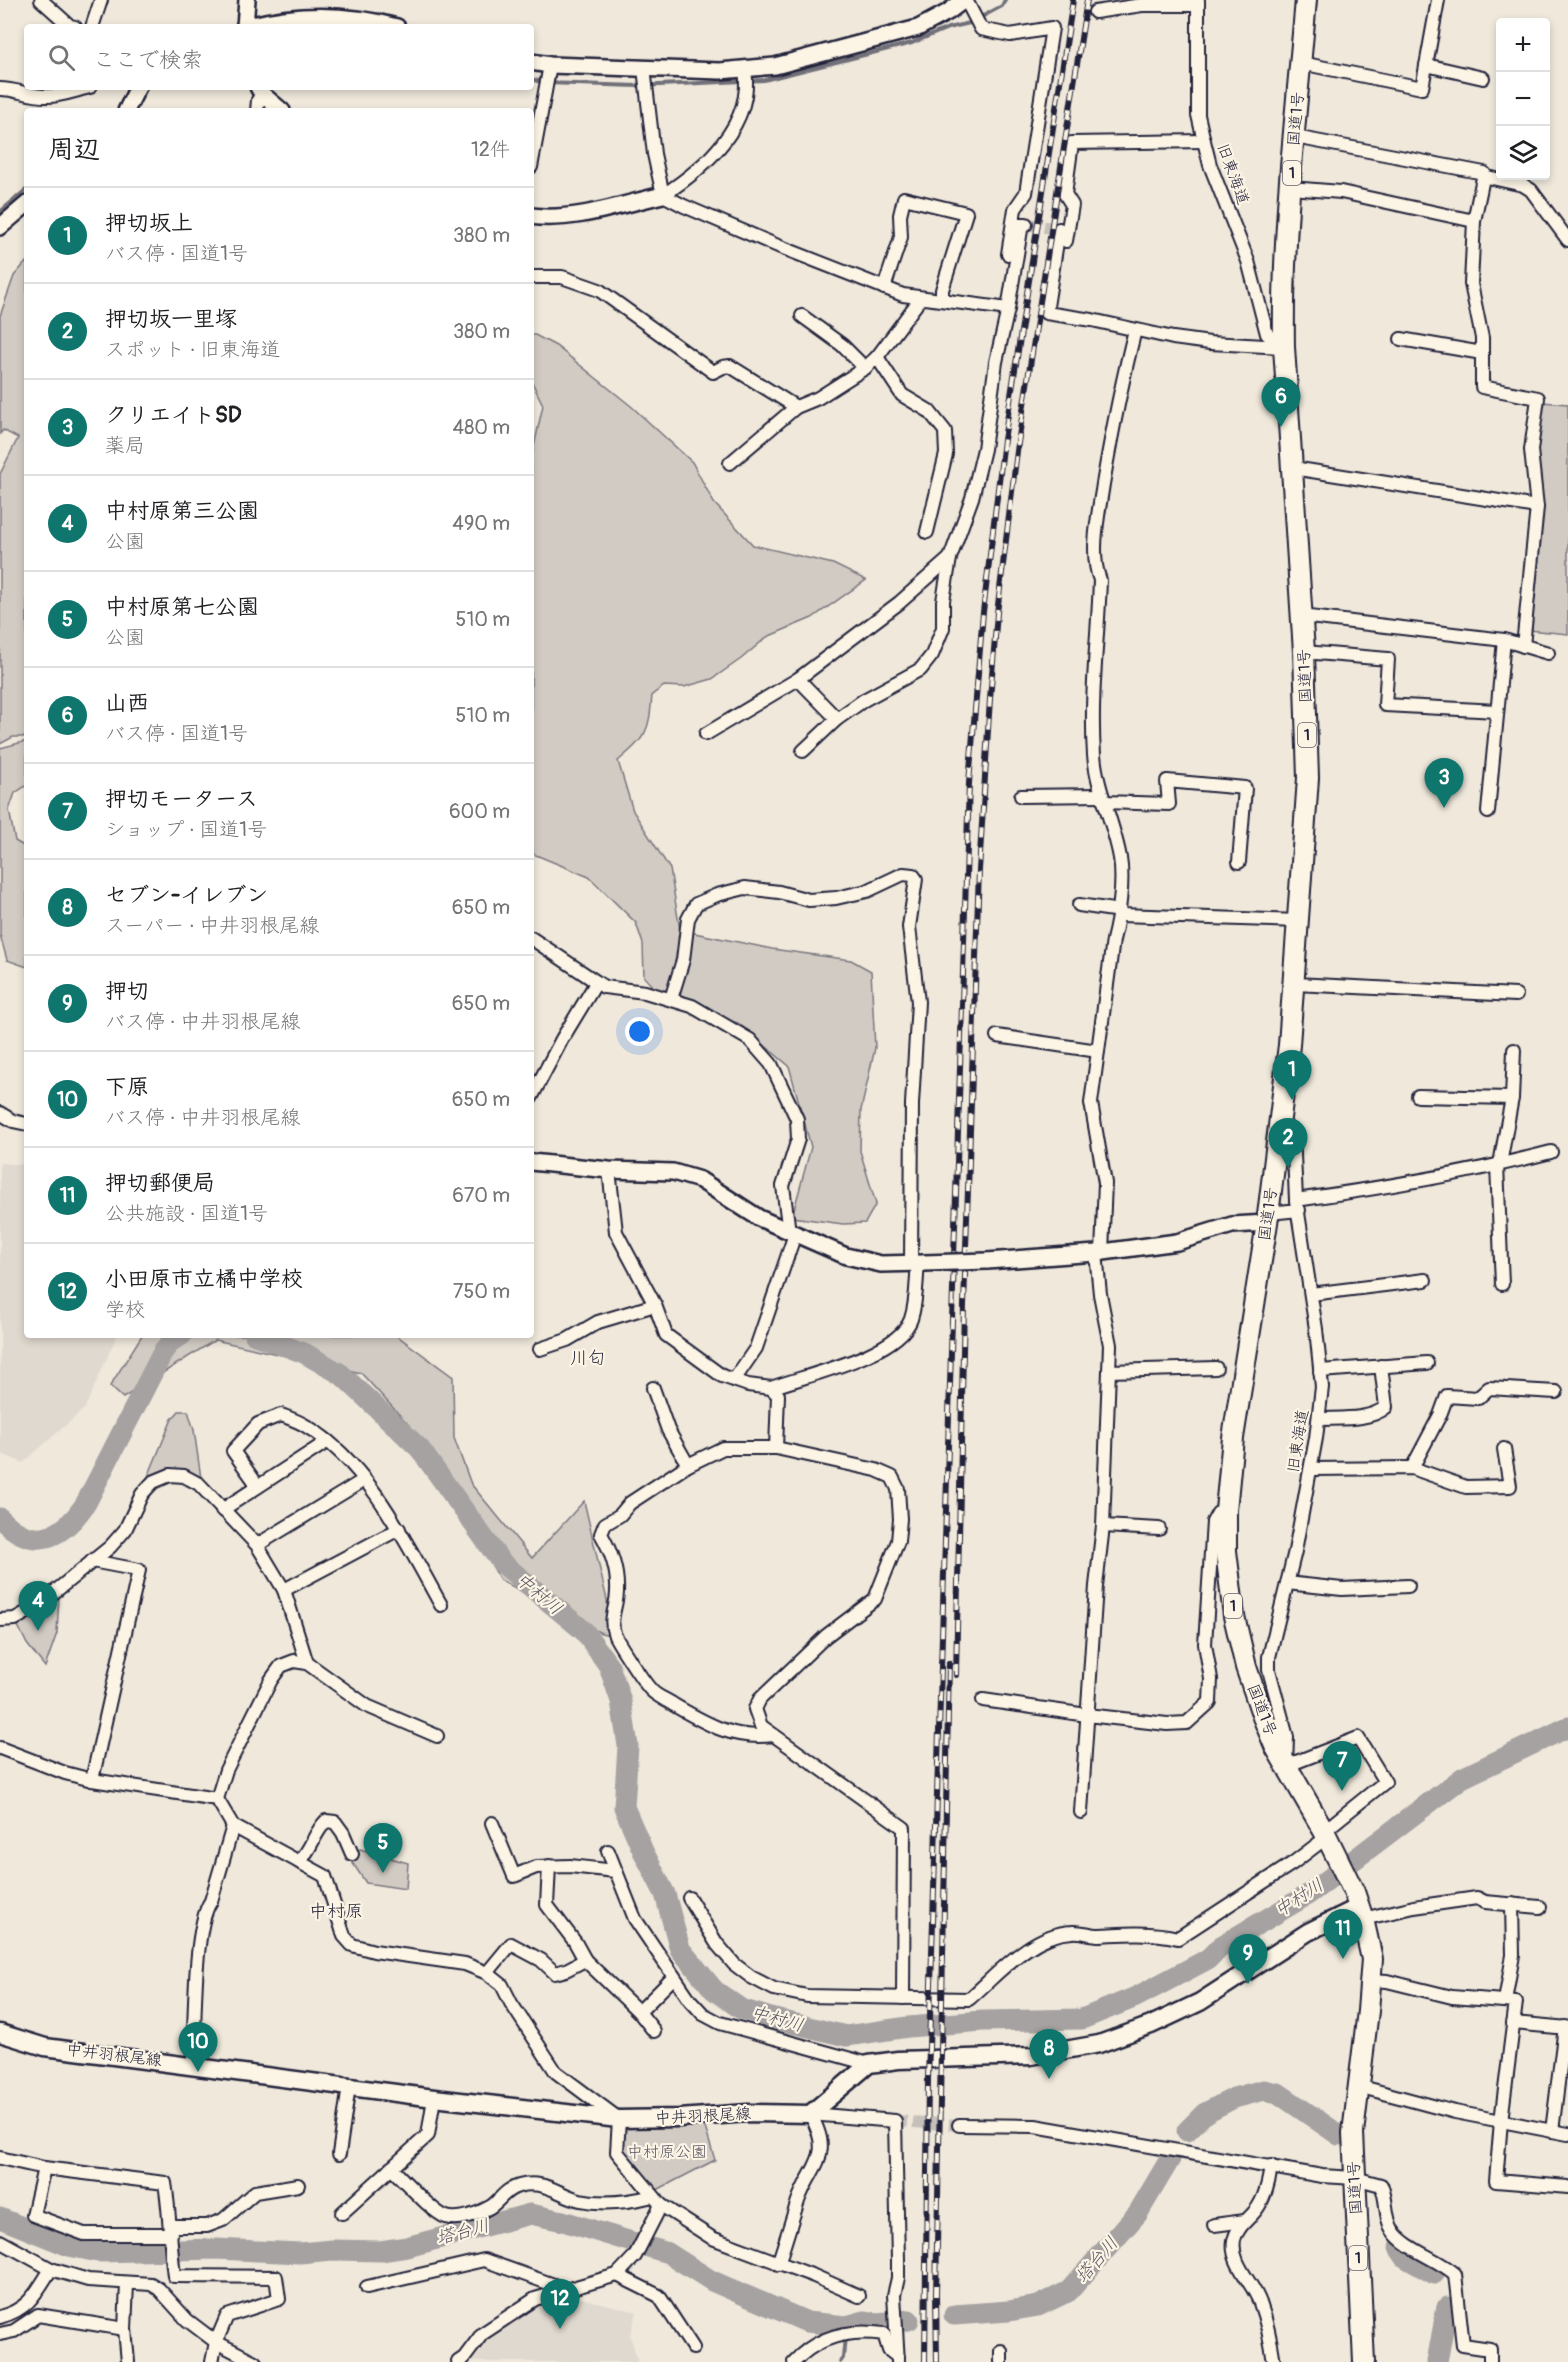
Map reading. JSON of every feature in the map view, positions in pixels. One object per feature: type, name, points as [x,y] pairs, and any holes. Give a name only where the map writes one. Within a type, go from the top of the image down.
[{"type":"highway","name":"国道1号","points":[[1306,0],[1285,251],[1284,347],[1304,652],[1308,778],[1295,984],[1280,1122],[1268,1218],[1233,1438],[1226,1510],[1229,1582],[1243,1656],[1263,1717],[1286,1766],[1325,1834],[1359,1906],[1372,1959],[1353,2133],[1353,2154],[1364,2180],[1364,2362]]},
{"type":"main road","points":[[810,2114],[869,2064],[898,2060],[1031,2056],[1099,2044],[1151,2025],[1200,2002],[1308,1932],[1359,1906]]},
{"type":"main road","name":"中井羽根尾線","points":[[0,2033],[45,2047],[434,2098],[619,2119],[748,2113],[810,2114]]},
{"type":"street","points":[[41,0],[68,24]]},
{"type":"street","points":[[93,24],[101,0]]},
{"type":"street","points":[[245,24],[247,0]]},
{"type":"street","points":[[534,63],[549,69],[746,77],[775,66],[918,28],[965,0],[974,12],[981,29],[1010,35],[1052,28],[1026,193],[1015,209],[1008,254]]},
{"type":"street","points":[[1301,63],[1422,88],[1438,0]]},
{"type":"street","points":[[1095,12],[1142,5],[1198,3]]},
{"type":"street","name":"旧東海道","points":[[1198,3],[1198,115],[1204,141],[1210,165],[1248,261],[1268,334],[1284,347]]},
{"type":"street","points":[[257,24],[301,17],[346,16],[383,24]]},
{"type":"street","points":[[1426,65],[1483,78]]},
{"type":"street","points":[[534,151],[549,69]]},
{"type":"street","points":[[644,72],[654,154],[663,195]]},
{"type":"street","points":[[534,217],[542,218],[578,214],[663,195],[676,187],[729,138],[747,92],[746,77]]},
{"type":"street","points":[[0,89],[49,96],[76,90]]},
{"type":"street","points":[[128,108],[136,90]]},
{"type":"street","points":[[257,108],[260,90]]},
{"type":"street","points":[[260,90],[279,108]]},
{"type":"street","points":[[1295,137],[1484,173],[1474,221],[1471,284],[1482,338],[1482,387],[1538,398],[1531,450],[1537,507],[1523,646]]},
{"type":"street","points":[[1050,314],[1072,206],[1065,194],[1072,143],[1204,141]]},
{"type":"street","points":[[1483,176],[1523,185],[1531,190],[1568,240]]},
{"type":"street","points":[[1290,188],[1341,192],[1474,221]]},
{"type":"street","points":[[663,195],[705,215],[884,288],[921,298],[1008,309]]},
{"type":"street","points":[[884,288],[902,237],[900,215],[903,198],[966,213],[942,290],[942,300]]},
{"type":"street","points":[[0,227],[24,207]]},
{"type":"street","points":[[803,751],[837,719],[864,700],[921,669],[932,655],[943,628],[943,601],[950,558],[972,498],[984,449],[996,362],[1008,309],[1022,224],[1026,224]]},
{"type":"street","points":[[1050,314],[1059,229]]},
{"type":"street","points":[[534,277],[562,277],[599,290],[713,372],[730,366],[796,407]]},
{"type":"street","points":[[730,463],[796,407],[819,398],[865,368],[877,357],[921,298]]},
{"type":"street","points":[[1050,314],[1210,343],[1284,347]]},
{"type":"street","points":[[802,316],[842,345],[865,368]]},
{"type":"street","points":[[1081,1812],[1096,1586],[1103,1526],[1110,1345],[1100,1294],[1099,1252],[1105,1183],[1091,1103],[1113,940],[1120,913],[1121,859],[1103,798],[1095,757],[1092,702],[1100,580],[1096,570],[1096,528],[1119,396],[1135,330]]},
{"type":"street","points":[[1401,339],[1482,353]]},
{"type":"street","points":[[877,357],[902,395],[929,411],[945,431],[946,454],[927,532]]},
{"type":"street","points":[[1293,468],[1537,507]]},
{"type":"street","points":[[706,734],[798,679],[898,603],[950,558]]},
{"type":"street","points":[[1301,616],[1504,640],[1548,653]]},
{"type":"street","points":[[1488,812],[1504,640]]},
{"type":"street","points":[[1304,652],[1388,659],[1385,705],[1497,711]]},
{"type":"street","points":[[798,679],[837,719]]},
{"type":"street","points":[[1021,795],[1103,798],[1169,804],[1167,781],[1245,788],[1239,862]]},
{"type":"street","points":[[609,1170],[616,1232],[656,1305],[666,1335],[722,1376],[748,1385],[771,1388],[802,1376],[848,1364],[902,1334],[910,1321],[915,1300],[918,1263],[912,1104],[918,1002],[909,927],[916,879],[913,875],[903,874],[867,891],[836,898],[809,900],[779,892],[745,888],[717,895],[696,904],[688,919],[683,960],[671,999]]},
{"type":"street","points":[[1079,905],[1120,913],[1299,921]]},
{"type":"street","points":[[534,940],[596,983],[618,991],[645,992],[692,1006],[750,1040],[771,1064],[797,1119],[798,1139],[783,1186],[792,1233],[756,1348],[734,1380]]},
{"type":"street","points":[[534,1092],[562,1039],[596,983]]},
{"type":"street","points":[[1295,984],[1516,995]]},
{"type":"street","points":[[997,1036],[1098,1051]]},
{"type":"street","points":[[1502,1284],[1498,1165],[1512,1098],[1514,1050]]},
{"type":"street","points":[[1418,1096],[1512,1098]]},
{"type":"street","points":[[0,1113],[13,1121],[24,1123]]},
{"type":"street","name":"旧東海道","points":[[1280,1122],[1293,1132],[1298,1205],[1322,1387],[1311,1469],[1295,1551],[1269,1657],[1269,1670],[1287,1737],[1286,1766]]},
{"type":"street","points":[[534,1162],[609,1170],[673,1172],[700,1180],[759,1218],[792,1233],[846,1256],[881,1264],[987,1261],[1099,1252],[1178,1242],[1232,1225],[1268,1218],[1298,1205],[1498,1165],[1551,1152]]},
{"type":"street","points":[[1311,1294],[1425,1280]]},
{"type":"street","points":[[540,1350],[567,1340],[598,1322],[656,1305]]},
{"type":"street","points":[[1320,1371],[1427,1363]]},
{"type":"street","points":[[1319,1419],[1352,1418],[1380,1412],[1386,1407],[1381,1366]]},
{"type":"street","points":[[1109,1371],[1216,1368]]},
{"type":"street","points":[[653,1388],[668,1430],[688,1465]]},
{"type":"street","points":[[771,1388],[778,1395],[776,1449]]},
{"type":"street","points":[[1412,1468],[1440,1415],[1447,1396],[1478,1398],[1489,1388],[1556,1392]]},
{"type":"street","points":[[258,1486],[233,1450],[258,1424],[281,1414],[305,1425],[328,1441],[364,1480],[399,1529],[441,1605]]},
{"type":"street","points":[[222,1510],[328,1441]]},
{"type":"street","points":[[773,1735],[754,1738],[713,1727],[651,1691],[615,1636],[611,1615],[617,1593],[616,1574],[610,1551],[601,1534],[604,1524],[620,1515],[630,1503],[688,1465],[723,1448],[776,1449],[876,1470],[892,1477],[898,1489],[900,1519],[898,1541],[875,1599],[826,1636],[760,1699],[755,1709],[761,1726],[904,1828],[903,1998]]},
{"type":"street","points":[[1311,1469],[1412,1468],[1466,1487],[1510,1486],[1504,1449]]},
{"type":"street","points":[[0,1620],[15,1619],[36,1607],[92,1561],[125,1530],[142,1494],[153,1482],[170,1475],[184,1476],[199,1484],[257,1545],[284,1590],[307,1663]]},
{"type":"street","points":[[257,1545],[364,1480]]},
{"type":"street","points":[[982,1700],[1167,1724],[1187,1723],[1210,1702],[1211,1679],[1205,1644],[1213,1522],[1218,1513],[1226,1510]]},
{"type":"street","points":[[1103,1526],[1159,1529]]},
{"type":"street","points":[[284,1590],[399,1529]]},
{"type":"street","points":[[92,1561],[139,1570],[92,1780]]},
{"type":"street","points":[[1287,1583],[1342,1589],[1408,1586]]},
{"type":"street","points":[[437,1736],[367,1707],[307,1663],[294,1661],[281,1666],[271,1680],[226,1770],[217,1799],[233,1826],[325,1876],[344,1936],[352,1945],[374,1951],[465,1964],[487,1973],[502,1985],[511,2003],[556,2072],[619,2119],[616,2152],[657,2201],[712,2238],[814,2276],[859,2296]]},
{"type":"street","points":[[689,1898],[717,1944],[734,1964],[751,1977],[774,1989],[807,1996],[969,2000],[1034,1944],[1053,1935],[1073,1932],[1094,1935],[1147,1933],[1178,1938],[1293,1863],[1385,1782],[1358,1738],[1286,1766]]},
{"type":"street","points":[[0,1748],[65,1773],[92,1780],[217,1799]]},
{"type":"street","points":[[299,1862],[307,1855],[319,1828],[326,1821],[335,1821],[352,1854]]},
{"type":"street","points":[[492,1823],[514,1876],[536,1867],[549,1866],[615,1871]]},
{"type":"street","points":[[193,2066],[200,1933],[204,1911],[211,1901],[233,1826]]},
{"type":"street","points":[[608,1851],[634,1919],[674,1977],[704,2014],[720,2024],[869,2064]]},
{"type":"street","points":[[549,1866],[547,1905],[575,1942],[585,1960],[639,2012],[654,2031]]},
{"type":"street","points":[[1359,1906],[1414,1907],[1477,1898],[1485,1902],[1540,1907]]},
{"type":"street","points":[[1505,2001],[1513,1954],[1512,1904]]},
{"type":"street","points":[[487,1973],[511,1944],[541,1960],[555,1973],[566,1971],[585,1960]]},
{"type":"street","points":[[639,2012],[674,1977]]},
{"type":"street","points":[[1371,1980],[1387,1981],[1452,1998],[1516,2002],[1496,2181],[1568,2187]]},
{"type":"street","points":[[1513,2023],[1567,2028],[1552,2131]]},
{"type":"street","points":[[339,2154],[348,2086]]},
{"type":"street","points":[[1358,2086],[1455,2112],[1568,2134]]},
{"type":"street","points":[[342,2213],[428,2135],[434,2098]]},
{"type":"street","points":[[778,2264],[799,2199],[821,2157],[819,2130],[810,2114]]},
{"type":"street","points":[[810,2114],[895,2121],[898,2260],[894,2305],[898,2359]]},
{"type":"street","points":[[959,2125],[1035,2126],[1189,2151],[1322,2176],[1364,2180],[1381,2185],[1386,2196],[1387,2214],[1393,2231],[1455,2274],[1463,2345],[1490,2349],[1490,2362]]},
{"type":"street","points":[[0,2158],[44,2168],[165,2183],[174,2276],[276,2277],[279,2299],[227,2316],[216,2342],[212,2362]]},
{"type":"street","points":[[1271,2166],[1264,2194],[1256,2210],[1245,2221],[1234,2238],[1233,2250],[1244,2275],[1260,2300],[1270,2336],[1274,2362]]},
{"type":"street","points":[[44,2168],[33,2216],[84,2234],[106,2236],[171,2239],[223,2220],[255,2192],[298,2185]]},
{"type":"street","points":[[391,2168],[444,2216],[459,2218],[490,2207],[504,2193],[519,2185],[555,2188],[579,2200],[624,2203],[657,2201]]},
{"type":"street","points":[[458,2362],[464,2358],[482,2334],[535,2299],[617,2275],[635,2256],[657,2201]]},
{"type":"street","points":[[1214,2225],[1245,2221]]},
{"type":"street","points":[[0,2241],[51,2269],[88,2280],[151,2284],[159,2289],[187,2320],[216,2342],[255,2362]]},
{"type":"street","points":[[367,2287],[484,2260],[565,2289]]},
{"type":"street","points":[[0,2317],[15,2313],[31,2301],[51,2269]]},
{"type":"street","points":[[617,2275],[659,2296],[693,2348]]},
{"type":"street","points":[[128,2284],[125,2329],[128,2362]]},
{"type":"street","points":[[0,2334],[14,2331],[38,2315],[125,2329]]},
{"type":"street","points":[[794,2362],[801,2355],[832,2336],[863,2331],[884,2334],[889,2350],[898,2359]]},
{"type":"shaded area","points":[[0,1163],[24,1165],[24,1338],[116,1338],[85,1408],[23,1463],[0,1453]]},
{"type":"shaded area","points":[[557,2292],[637,2312],[630,2335],[638,2362],[465,2362],[492,2323]]},
{"type":"green space","points":[[24,264],[24,737],[13,737],[0,744],[0,474],[18,438],[3,430],[0,434],[0,316],[14,276]]},
{"type":"green space","points":[[534,335],[556,346],[631,406],[692,462],[714,503],[753,545],[833,564],[866,580],[812,618],[767,637],[712,679],[684,687],[664,686],[652,695],[650,718],[645,733],[618,761],[633,811],[670,869],[680,930],[772,949],[851,960],[871,971],[875,1048],[861,1110],[860,1151],[876,1204],[865,1223],[843,1224],[792,1217],[811,1147],[789,1066],[738,1023],[670,1005],[644,977],[643,944],[636,923],[589,877],[534,854],[534,446],[543,405],[534,386]]},
{"type":"green space","points":[[1541,402],[1568,404],[1568,634],[1529,630],[1541,476],[1537,457]]},
{"type":"green space","points":[[24,742],[24,787],[15,793],[9,810],[15,841],[24,846],[24,966],[7,960],[0,935],[0,748]]},
{"type":"green space","points":[[140,1338],[400,1338],[453,1377],[454,1438],[471,1484],[532,1558],[584,1501],[607,1600],[610,1635],[601,1633],[500,1580],[428,1446],[361,1373],[215,1340],[123,1398],[110,1386]]},
{"type":"green space","points":[[179,1411],[188,1411],[194,1430],[201,1478],[186,1472],[167,1471],[147,1479],[172,1419]]},
{"type":"green space","points":[[59,1596],[57,1633],[45,1667],[27,1644],[16,1622]]},
{"type":"green space","points":[[360,1849],[408,1863],[406,1889],[366,1883],[348,1856]]},
{"type":"green space","name":"中村原公園","points":[[703,2121],[715,2160],[655,2191],[623,2150],[625,2125]]},
{"type":"waterway","points":[[534,80],[545,83],[638,86],[764,80],[912,43],[948,28],[970,23],[1002,6],[1005,0]]},
{"type":"waterway","points":[[0,212],[24,192]]},
{"type":"waterway","name":"中村川","points":[[0,1518],[12,1529],[36,1538],[57,1533],[77,1515],[86,1503],[164,1350],[176,1338]]},
{"type":"waterway","name":"中村川","points":[[263,1338],[304,1353],[341,1374],[420,1449],[501,1562],[584,1631],[609,1666],[621,1701],[628,1746],[624,1807],[665,1894],[680,1949],[714,1990],[741,2009],[771,2018],[846,2036],[908,2027],[983,2021],[1082,2019],[1136,1997],[1208,1959],[1221,1946],[1309,1894],[1462,1778],[1568,1727]]},
{"type":"waterway","name":"塔台川","points":[[1187,2131],[1205,2113],[1234,2098],[1264,2090],[1278,2093],[1339,2135]]},
{"type":"waterway","name":"塔台川","points":[[954,2315],[1009,2311],[1038,2306],[1069,2291],[1138,2213],[1170,2159]]},
{"type":"waterway","name":"塔台川","points":[[0,2218],[69,2246],[98,2252],[216,2249],[300,2253],[332,2250],[381,2251],[407,2247],[530,2214],[563,2221],[668,2253],[712,2281],[807,2322],[846,2326],[864,2321],[877,2323],[909,2320]]},
{"type":"waterway","name":"塔台川","points":[[1399,2248],[1406,2258],[1434,2274]]},
{"type":"waterway","name":"塔台川","points":[[1437,2362],[1447,2307]]},
{"type":"waterway","points":[[840,2362],[843,2358],[846,2326]]},
{"type":"tunnel","points":[[1026,224],[1059,229]]},
{"type":"tunnel","points":[[895,2121],[959,2125]]},
{"type":"railway","points":[[925,2362],[928,2079],[969,783],[983,612],[1004,440],[1073,0]]},
{"type":"railway","points":[[956,1675],[964,1305],[979,870],[990,699],[997,613],[1018,443],[1087,0]]},
{"type":"railway","points":[[937,2362],[936,2294],[949,1663]]},
{"type":"place","name":"山西","points":[[1281,427]]},
{"type":"place","name":"クリエイトSD","points":[[1444,808]]},
{"type":"place","name":"押切坂上","points":[[1292,1100]]},
{"type":"place","name":"押切坂一里塚","points":[[1288,1168]]},
{"type":"place","name":"中村原第三公園","points":[[38,1631]]},
{"type":"place","name":"押切モータース","points":[[1342,1791]]},
{"type":"place","name":"中村原第七公園","points":[[383,1873]]},
{"type":"place","name":"押切郵便局","points":[[1343,1959]]},
{"type":"place","name":"押切","points":[[1248,1984]]},
{"type":"place","name":"下原","points":[[198,2072]]},
{"type":"place","name":"セブン-イレブン","points":[[1049,2079]]},
{"type":"place","name":"小田原市立橘中学校","points":[[560,2329]]},
{"type":"district","name":"川匂","points":[[588,1358]]},
{"type":"district","name":"中村原","points":[[336,1911]]}]
